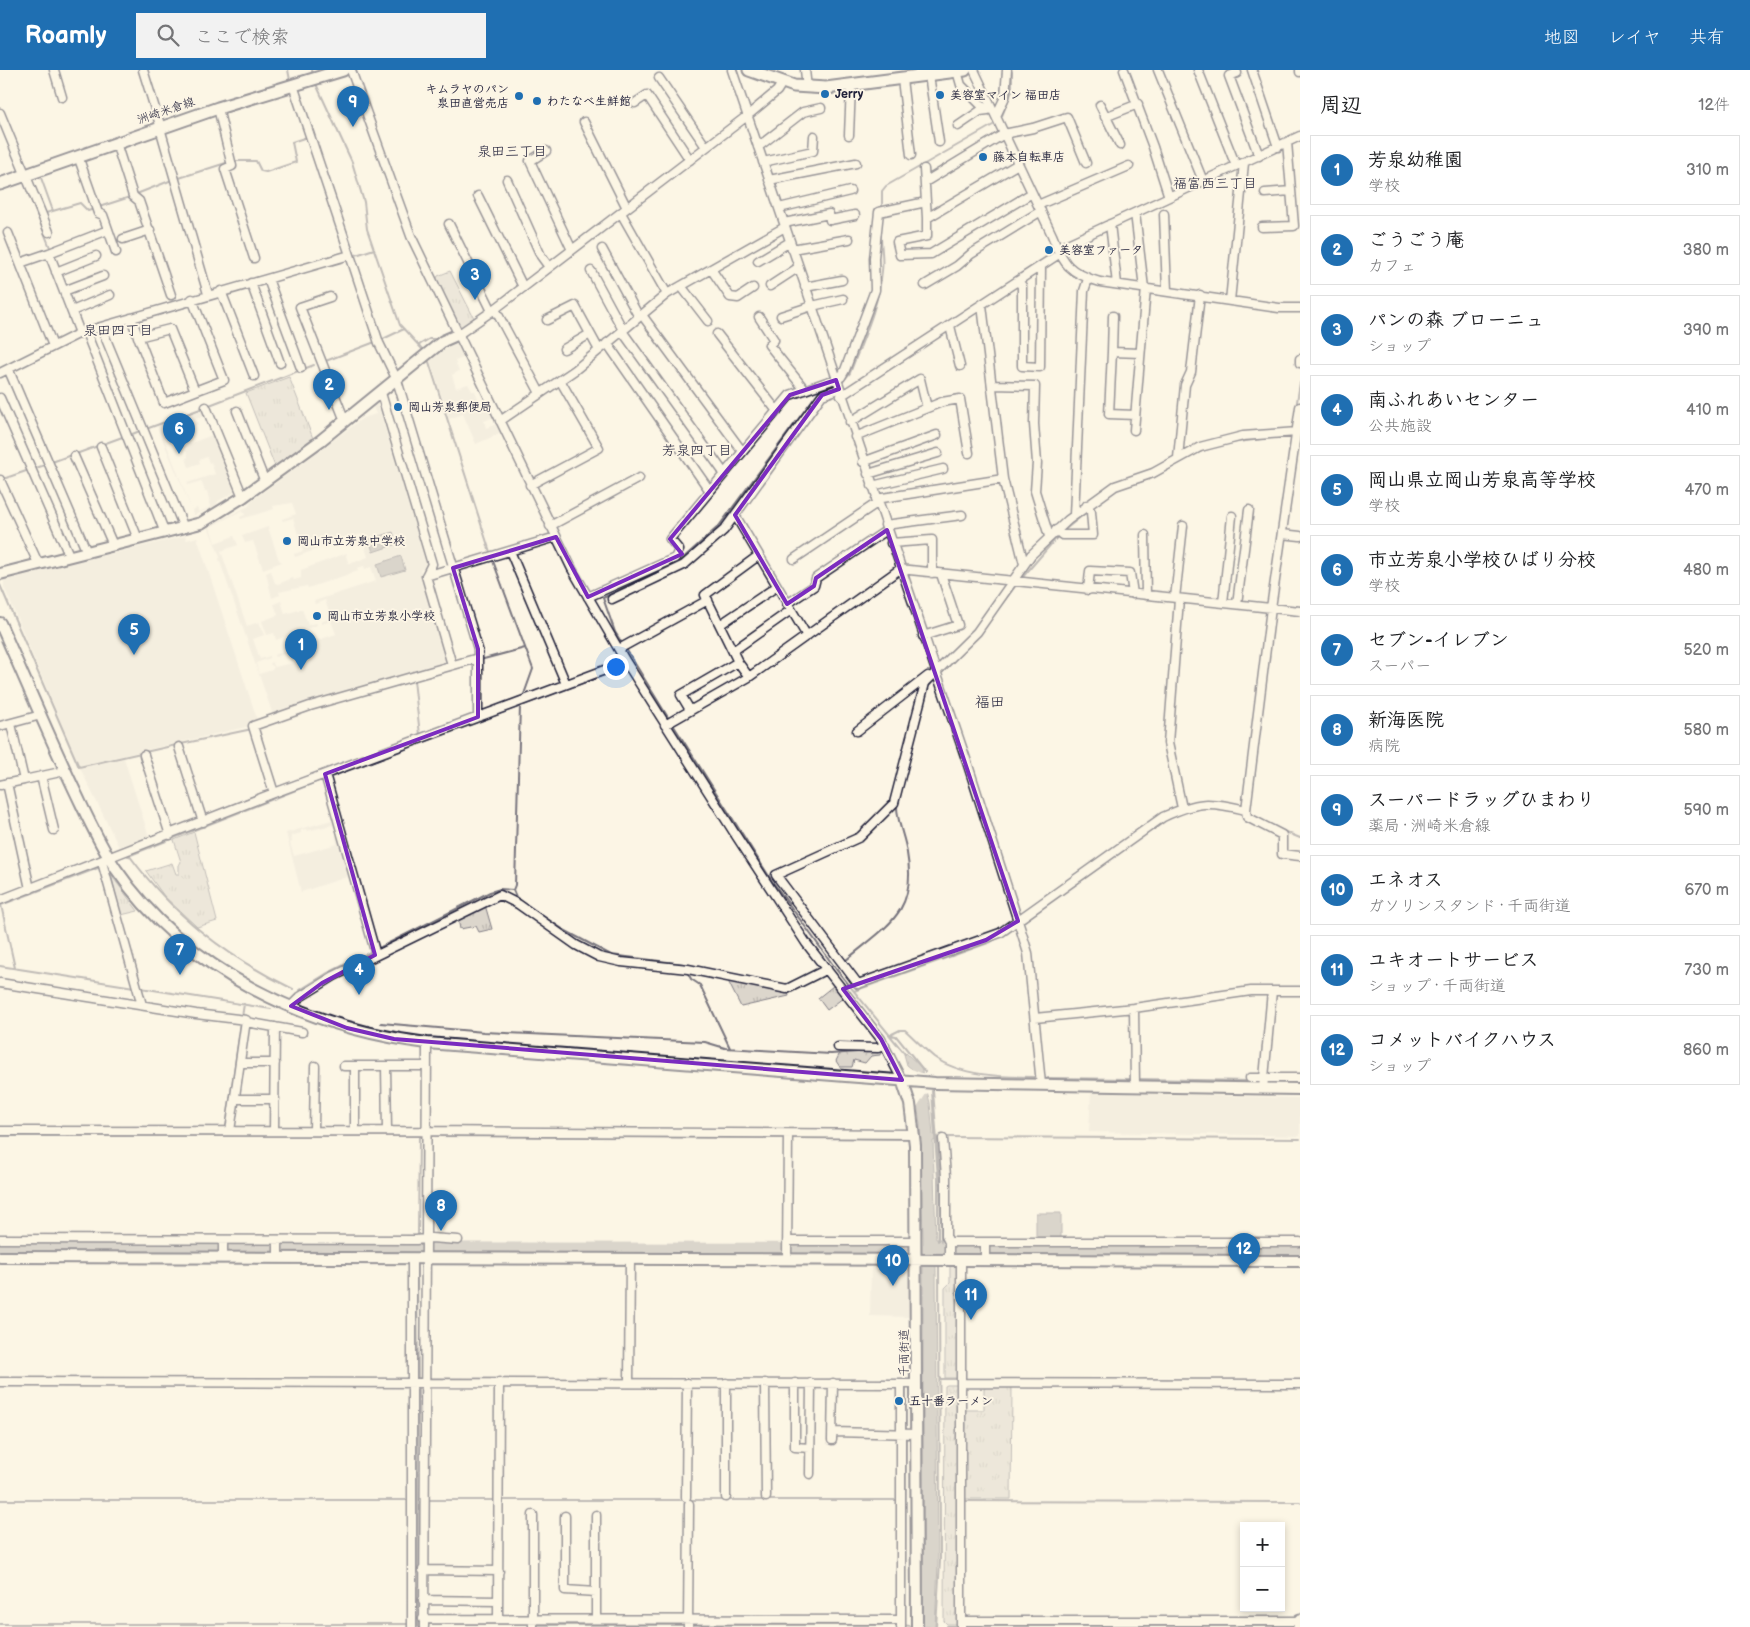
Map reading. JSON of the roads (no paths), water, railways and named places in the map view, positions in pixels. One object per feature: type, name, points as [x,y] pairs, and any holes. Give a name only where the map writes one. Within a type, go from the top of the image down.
[{"type":"main road","name":"洲崎米倉線","points":[[0,184],[25,173],[219,112],[294,85],[343,70]]},
{"type":"main road","points":[[749,70],[782,83],[807,88],[851,86],[961,71]]},
{"type":"street","points":[[54,70],[62,97]]},
{"type":"street","points":[[143,70],[208,294]]},
{"type":"street","points":[[351,70],[411,236],[550,526],[588,597],[622,648],[626,662],[669,722],[806,943],[847,991],[885,1045],[907,1081]]},
{"type":"street","points":[[732,70],[863,462],[937,675],[1028,953],[1041,1084]]},
{"type":"street","points":[[805,70],[807,88]]},
{"type":"street","points":[[974,70],[992,113],[1004,134],[1058,251],[1074,273],[1117,284],[1279,308],[1300,308]]},
{"type":"street","points":[[992,113],[1006,97],[1007,70]]},
{"type":"street","points":[[1124,70],[1138,104],[1169,197]]},
{"type":"street","points":[[1158,70],[1203,181]]},
{"type":"street","points":[[1198,70],[1236,166]]},
{"type":"street","points":[[1236,70],[1237,73],[1228,76],[1259,156]]},
{"type":"street","points":[[1252,70],[1278,147]]},
{"type":"street","points":[[961,71],[960,85],[992,113]]},
{"type":"street","points":[[929,75],[939,142]]},
{"type":"street","points":[[659,78],[706,148]]},
{"type":"street","points":[[902,79],[911,155]]},
{"type":"street","points":[[0,574],[86,550],[165,533],[201,523],[243,497],[381,393],[443,341],[459,334],[493,310],[748,116],[777,91],[782,83]]},
{"type":"street","points":[[294,85],[379,343],[397,380],[478,649],[478,717]]},
{"type":"street","points":[[849,136],[851,86]]},
{"type":"street","points":[[635,103],[647,95],[690,160]]},
{"type":"street","points":[[1106,117],[1138,104]]},
{"type":"street","points":[[1100,105],[1120,145]]},
{"type":"street","points":[[758,147],[803,112],[821,108]]},
{"type":"street","points":[[958,126],[980,110],[992,113]]},
{"type":"street","points":[[219,112],[232,166],[225,168],[254,258]]},
{"type":"street","points":[[0,113],[5,135],[25,173],[49,232]]},
{"type":"street","points":[[925,182],[1004,134],[1033,128],[1067,117],[1086,163]]},
{"type":"street","points":[[584,122],[624,210],[667,294]]},
{"type":"street","points":[[763,162],[813,152],[814,136]]},
{"type":"street","points":[[612,599],[684,565],[724,530],[822,395],[840,392],[950,326],[1041,266],[1058,251],[1110,224],[1300,136]]},
{"type":"street","points":[[1262,227],[1294,226],[1287,142]]},
{"type":"street","points":[[116,143],[133,195],[139,201],[150,230],[171,296]]},
{"type":"street","points":[[546,151],[530,161],[572,250]]},
{"type":"street","points":[[78,156],[97,208],[103,215],[116,252]]},
{"type":"street","points":[[769,180],[856,163]]},
{"type":"street","points":[[1230,301],[1244,163]]},
{"type":"street","points":[[927,218],[1018,164]]},
{"type":"street","points":[[925,285],[1039,208],[1129,166]]},
{"type":"street","points":[[924,169],[927,236],[897,242],[900,256],[931,254],[1032,193]]},
{"type":"street","points":[[507,180],[541,256],[549,267]]},
{"type":"street","points":[[778,208],[850,191]]},
{"type":"street","points":[[1265,194],[1291,191]]},
{"type":"street","points":[[478,196],[523,287]]},
{"type":"street","points":[[588,597],[675,558],[679,550],[670,539],[790,395],[836,380],[846,370],[875,290],[874,258],[882,211],[926,202]]},
{"type":"street","points":[[1134,430],[1145,288],[1135,213]]},
{"type":"street","points":[[500,420],[560,380],[667,294],[784,225],[829,214],[830,220],[855,215]]},
{"type":"street","points":[[1164,214],[1167,290]]},
{"type":"street","points":[[449,224],[493,310],[540,393]]},
{"type":"street","points":[[1110,224],[1117,284]]},
{"type":"street","points":[[20,263],[108,230]]},
{"type":"street","points":[[123,239],[150,230]]},
{"type":"street","points":[[8,233],[53,346]]},
{"type":"street","points":[[758,262],[791,245],[849,239]]},
{"type":"street","points":[[602,249],[641,316],[742,451]]},
{"type":"street","points":[[51,252],[127,435],[165,533]]},
{"type":"street","points":[[0,373],[83,332],[208,294],[222,293],[252,285],[350,255]]},
{"type":"street","points":[[58,271],[96,256]]},
{"type":"street","points":[[1018,281],[1022,286],[1022,366],[1040,366],[1041,266]]},
{"type":"street","points":[[770,286],[799,267]]},
{"type":"street","points":[[711,269],[730,297],[738,298],[753,288]]},
{"type":"street","points":[[591,271],[623,330],[724,473]]},
{"type":"street","points":[[66,290],[103,276]]},
{"type":"street","points":[[1074,515],[1084,291],[1088,278]]},
{"type":"street","points":[[269,280],[301,368]]},
{"type":"street","points":[[806,287],[842,280]]},
{"type":"street","points":[[252,285],[280,363]]},
{"type":"street","points":[[681,286],[708,321]]},
{"type":"street","points":[[222,293],[254,376]]},
{"type":"street","points":[[74,310],[110,295]]},
{"type":"street","points":[[1178,458],[1185,385],[1191,372],[1200,295]]},
{"type":"street","points":[[330,297],[300,308],[345,421]]},
{"type":"street","points":[[131,318],[164,403],[224,380],[192,299]]},
{"type":"street","points":[[781,316],[843,299]]},
{"type":"street","points":[[982,305],[1003,479],[1024,564]]},
{"type":"street","points":[[547,320],[575,306],[599,350]]},
{"type":"street","points":[[1113,316],[1109,414],[1135,415]]},
{"type":"street","points":[[759,317],[774,340],[770,344],[805,390]]},
{"type":"street","points":[[950,326],[960,366]]},
{"type":"street","points":[[101,327],[184,528]]},
{"type":"street","points":[[138,338],[170,328],[195,391]]},
{"type":"street","points":[[564,349],[590,334]]},
{"type":"street","points":[[717,334],[777,411]]},
{"type":"street","points":[[607,344],[710,491]]},
{"type":"street","points":[[1112,352],[1140,353]]},
{"type":"street","points":[[10,373],[86,550]]},
{"type":"street","points":[[850,422],[920,379],[927,408]]},
{"type":"street","points":[[530,484],[599,448],[560,380]]},
{"type":"street","points":[[993,385],[1035,386],[1034,424],[1037,463],[1035,491],[1049,536]]},
{"type":"street","points":[[381,393],[432,564],[426,576],[452,665]]},
{"type":"street","points":[[0,398],[69,555]]},
{"type":"street","points":[[855,437],[942,402],[960,399],[969,453]]},
{"type":"street","points":[[206,407],[243,497]]},
{"type":"street","points":[[1246,812],[1271,608],[1282,534],[1297,458],[1294,432],[1300,407]]},
{"type":"street","points":[[236,411],[265,482]]},
{"type":"street","points":[[127,435],[143,429]]},
{"type":"street","points":[[857,731],[937,675],[976,632],[1017,582],[1024,564],[1049,536],[1059,532],[1074,515],[1089,508],[1115,486],[1153,473],[1200,447],[1220,440],[1261,434],[1294,432]]},
{"type":"street","points":[[863,462],[937,435]]},
{"type":"street","points":[[868,474],[934,454],[925,440]]},
{"type":"street","points":[[101,447],[138,539]]},
{"type":"street","points":[[899,449],[904,463]]},
{"type":"street","points":[[74,456],[113,545]]},
{"type":"street","points":[[872,486],[943,469]]},
{"type":"street","points":[[550,526],[639,478]]},
{"type":"street","points":[[794,559],[877,501],[1003,479]]},
{"type":"street","points":[[0,480],[38,563]]},
{"type":"street","points":[[1059,532],[1093,535],[1089,508]]},
{"type":"street","points":[[1237,604],[1249,510]]},
{"type":"street","points":[[735,515],[776,587],[807,636]]},
{"type":"street","points":[[733,651],[814,586],[816,578],[886,528],[962,515]]},
{"type":"street","points":[[1223,603],[1232,516]]},
{"type":"street","points":[[1182,808],[1168,743],[1183,526]]},
{"type":"street","points":[[1282,534],[1300,536]]},
{"type":"street","points":[[1145,535],[1146,595]]},
{"type":"street","points":[[426,576],[556,537]]},
{"type":"street","points":[[891,544],[932,540],[932,573]]},
{"type":"street","points":[[510,551],[566,684]]},
{"type":"street","points":[[749,677],[738,662],[721,624],[705,595],[758,556]]},
{"type":"street","points":[[669,722],[749,677],[900,569],[1300,611]]},
{"type":"street","points":[[1088,590],[1090,571],[1130,573],[1133,594]]},
{"type":"street","points":[[923,636],[958,625],[942,574]]},
{"type":"street","points":[[721,624],[776,587]]},
{"type":"street","points":[[622,648],[708,600]]},
{"type":"street","points":[[0,623],[106,860],[142,1005]]},
{"type":"street","points":[[274,793],[253,726],[282,715],[452,665],[478,660]]},
{"type":"street","points":[[0,900],[29,886],[106,860],[274,793],[326,777],[478,717],[626,662]]},
{"type":"street","points":[[690,710],[681,694],[738,662]]},
{"type":"street","points":[[856,984],[776,875],[860,837],[894,803],[925,683],[937,675]]},
{"type":"street","points":[[0,726],[41,715]]},
{"type":"street","points":[[11,724],[24,780]]},
{"type":"street","points":[[179,747],[203,822]]},
{"type":"street","points":[[144,755],[170,835]]},
{"type":"street","points":[[29,886],[4,784],[66,770]]},
{"type":"street","points":[[41,776],[54,830]]},
{"type":"street","points":[[326,777],[374,951]]},
{"type":"street","points":[[847,991],[856,984],[986,940],[1019,924],[1157,822],[1182,808],[1208,802],[1246,812],[1259,825],[1282,835],[1282,854],[1300,856]]},
{"type":"street","points":[[106,860],[141,900],[190,948],[223,972],[253,989],[291,1006],[363,1032],[427,1043],[935,1083],[1041,1084],[1135,1082],[1263,1089],[1300,1089]]},
{"type":"street","points":[[291,1006],[300,997],[374,951],[500,895],[518,904],[576,945],[599,957],[622,962],[686,969],[787,989],[827,969]]},
{"type":"street","points":[[0,983],[232,1020],[243,1020],[302,1032]]},
{"type":"street","points":[[1035,1018],[1134,1008],[1251,991],[1300,991]]},
{"type":"street","points":[[1263,1089],[1272,991]]},
{"type":"street","points":[[1134,1008],[1135,1082]]},
{"type":"street","points":[[227,1131],[235,1099],[243,1020]]},
{"type":"street","points":[[274,1131],[275,1027]]},
{"type":"street","points":[[412,1625],[416,1381],[425,1256],[427,1043]]},
{"type":"street","points":[[838,1048],[878,1048],[885,1045]]},
{"type":"street","points":[[240,1063],[275,1063]]},
{"type":"street","points":[[314,1131],[315,1066]]},
{"type":"street","points":[[344,1066],[426,1066]]},
{"type":"street","points":[[355,1066],[355,1131]]},
{"type":"street","points":[[386,1066],[386,1131]]},
{"type":"street","points":[[1250,1078],[1300,1078]]},
{"type":"street","name":"千両街道","points":[[907,1081],[914,1134],[916,1241],[920,1260],[916,1384],[907,1434],[916,1627]]},
{"type":"street","points":[[235,1099],[275,1099]]},
{"type":"street","points":[[0,1131],[386,1131],[425,1136],[788,1137],[914,1134]]},
{"type":"street","points":[[788,1137],[788,1250]]},
{"type":"street","points":[[943,1139],[946,1176],[947,1252]]},
{"type":"street","points":[[0,1239],[278,1242],[458,1240]]},
{"type":"street","points":[[223,1241],[223,1255]]},
{"type":"street","points":[[0,1257],[223,1255],[412,1259],[425,1256],[630,1259],[916,1241]]},
{"type":"street","points":[[278,1242],[278,1256]]},
{"type":"street","points":[[788,1250],[920,1260],[985,1244],[1300,1242]]},
{"type":"street","points":[[985,1244],[985,1257]]},
{"type":"street","points":[[947,1252],[962,1260],[985,1257],[1300,1261]]},
{"type":"street","points":[[412,1259],[424,1623],[498,1619],[533,1622],[596,1619],[688,1623],[901,1623],[902,1500],[907,1434],[902,1384]]},
{"type":"street","points":[[629,1380],[630,1259]]},
{"type":"street","points":[[962,1260],[961,1624],[1300,1623]]},
{"type":"street","points":[[0,1382],[499,1382],[629,1380],[687,1383],[916,1384]]},
{"type":"street","points":[[962,1380],[1300,1384]]},
{"type":"street","points":[[498,1619],[499,1382]]},
{"type":"street","points":[[687,1383],[688,1623]]},
{"type":"street","points":[[726,1383],[726,1497]]},
{"type":"street","points":[[765,1383],[766,1497]]},
{"type":"street","points":[[795,1383],[795,1447],[810,1448]]},
{"type":"street","points":[[810,1474],[811,1383]]},
{"type":"street","points":[[833,1384],[832,1436],[907,1434]]},
{"type":"street","points":[[533,1515],[533,1622]]},
{"type":"street","points":[[596,1515],[596,1619]]},
{"type":"street","points":[[565,1516],[565,1590],[596,1592]]},
{"type":"street","points":[[423,1570],[498,1572]]},
{"type":"street","points":[[423,1600],[498,1601]]},
{"type":"waterway","points":[[288,70],[290,80]]},
{"type":"waterway","points":[[1002,116],[1012,91],[1012,72]]},
{"type":"waterway","points":[[316,84],[352,162],[364,202],[367,229],[400,325],[423,350]]},
{"type":"waterway","points":[[222,113],[282,94]]},
{"type":"waterway","points":[[188,124],[217,115]]},
{"type":"waterway","points":[[882,209],[882,191],[886,186],[993,125]]},
{"type":"waterway","points":[[233,161],[256,161],[261,171],[266,172],[296,162],[292,142],[307,137]]},
{"type":"waterway","points":[[176,179],[229,162]]},
{"type":"waterway","points":[[40,175],[53,211]]},
{"type":"waterway","points":[[134,195],[172,180]]},
{"type":"waterway","points":[[25,185],[51,250]]},
{"type":"waterway","points":[[99,207],[130,197]]},
{"type":"waterway","points":[[46,213],[80,203],[88,211],[94,209]]},
{"type":"waterway","points":[[843,381],[850,373],[877,297],[882,266],[881,229]]},
{"type":"waterway","points":[[353,256],[374,249]]},
{"type":"waterway","points":[[68,291],[75,308]]},
{"type":"waterway","points":[[77,312],[81,324]]},
{"type":"waterway","points":[[381,340],[404,329]]},
{"type":"waterway","points":[[63,346],[79,338]]},
{"type":"waterway","points":[[419,345],[429,339],[439,339]]},
{"type":"waterway","points":[[323,362],[375,342]]},
{"type":"waterway","points":[[429,362],[490,552]]},
{"type":"waterway","points":[[207,406],[314,365]]},
{"type":"waterway","points":[[1296,408],[1300,383]]},
{"type":"waterway","points":[[623,645],[615,632],[603,598],[681,560],[719,526],[819,391],[829,387]]},
{"type":"waterway","points":[[146,429],[203,408]]},
{"type":"waterway","points":[[130,435],[142,430]]},
{"type":"waterway","points":[[76,454],[125,436]]},
{"type":"waterway","points":[[1230,443],[1278,437]]},
{"type":"waterway","points":[[1127,486],[1155,477],[1197,453],[1211,448]]},
{"type":"waterway","points":[[52,462],[71,455]]},
{"type":"waterway","points":[[33,469],[48,464]]},
{"type":"waterway","points":[[3,479],[29,470]]},
{"type":"waterway","points":[[1062,532],[1088,511]]},
{"type":"waterway","points":[[1021,579],[1059,535]]},
{"type":"waterway","points":[[493,561],[533,669],[523,697]]},
{"type":"waterway","points":[[990,620],[1017,584]]},
{"type":"waterway","points":[[0,585],[79,767],[176,745]]},
{"type":"waterway","points":[[480,660],[525,648]]},
{"type":"waterway","points":[[626,649],[669,719]]},
{"type":"waterway","points":[[941,674],[960,654]]},
{"type":"waterway","points":[[524,705],[621,669]]},
{"type":"waterway","points":[[927,688],[935,679]]},
{"type":"waterway","points":[[414,680],[419,736]]},
{"type":"waterway","points":[[377,949],[490,892],[500,889],[513,890],[515,885],[520,706]]},
{"type":"waterway","points":[[328,778],[521,706]]},
{"type":"waterway","points":[[672,723],[772,881],[836,969],[905,1054]]},
{"type":"waterway","points":[[181,744],[252,729]]},
{"type":"waterway","points":[[276,788],[363,756]]},
{"type":"waterway","points":[[128,856],[324,779]]},
{"type":"waterway","points":[[240,802],[264,792]]},
{"type":"waterway","points":[[845,961],[874,938],[896,916],[908,890],[907,853],[897,804]]},
{"type":"waterway","points":[[1276,828],[1300,838]]},
{"type":"waterway","points":[[129,855],[164,897],[202,932],[245,963],[293,989]]},
{"type":"waterway","points":[[751,866],[755,872]]},
{"type":"waterway","points":[[15,968],[1,905],[98,868]]},
{"type":"waterway","points":[[1020,924],[1097,868]]},
{"type":"waterway","points":[[513,890],[516,897],[564,930],[611,955],[684,964],[685,967]]},
{"type":"waterway","points":[[0,896],[7,893]]},
{"type":"waterway","points":[[854,991],[991,942],[1017,927]]},
{"type":"waterway","points":[[300,990],[326,974],[372,951]]},
{"type":"waterway","points":[[0,966],[134,987]]},
{"type":"waterway","points":[[687,971],[691,979],[700,985],[730,1048]]},
{"type":"waterway","points":[[141,988],[271,1009]]},
{"type":"waterway","points":[[242,1017],[244,1004]]},
{"type":"waterway","points":[[226,1128],[241,1022]]},
{"type":"waterway","points":[[381,1023],[484,1032],[705,1042],[725,1048],[831,1054],[870,1051]]},
{"type":"waterway","points":[[892,1034],[905,1030],[934,1057],[944,1063],[969,1072],[996,1076],[1034,1077]]},
{"type":"waterway","points":[[890,1035],[896,1036],[925,1072]]},
{"type":"waterway","points":[[1048,1078],[1133,1079]]},
{"type":"waterway","points":[[1138,1079],[1251,1081]]},
{"type":"waterway","points":[[1291,1082],[1300,1082]]},
{"type":"waterway","points":[[932,1091],[938,1179],[938,1241]]},
{"type":"waterway","points":[[933,1091],[940,1178],[941,1241]]},
{"type":"waterway","points":[[0,1136],[425,1136]]},
{"type":"waterway","points":[[418,1236],[419,1136]]},
{"type":"waterway","points":[[430,1136],[785,1138]]},
{"type":"waterway","points":[[945,1137],[1300,1139]]},
{"type":"waterway","points":[[790,1138],[909,1139]]},
{"type":"waterway","points":[[418,1243],[418,1248]]},
{"type":"waterway","points":[[0,1248],[911,1249]]},
{"type":"waterway","points":[[922,1250],[1300,1250]]},
{"type":"waterway","points":[[417,1262],[418,1380]]},
{"type":"waterway","points":[[936,1627],[940,1561],[939,1263]]},
{"type":"waterway","points":[[0,1378],[103,1378]]},
{"type":"waterway","points":[[195,1379],[410,1379]]},
{"type":"waterway","points":[[428,1379],[628,1379]]},
{"type":"waterway","points":[[633,1379],[905,1381]]},
{"type":"waterway","points":[[940,1379],[960,1379]]},
{"type":"waterway","points":[[964,1379],[1300,1380]]},
{"type":"waterway","points":[[418,1385],[418,1627]]},
{"type":"waterway","points":[[906,1387],[906,1432]]},
{"type":"waterway","points":[[905,1627],[906,1437]]},
{"type":"waterway","points":[[0,1500],[407,1500]]},
{"type":"waterway","points":[[429,1500],[497,1500]]},
{"type":"waterway","points":[[501,1500],[899,1500]]},
{"type":"waterway","points":[[964,1501],[1300,1502]]},
{"type":"waterway","points":[[0,1624],[410,1624]]},
{"type":"waterway","points":[[427,1624],[530,1624]]},
{"type":"waterway","points":[[535,1625],[685,1625]]},
{"type":"waterway","points":[[690,1625],[898,1625]]},
{"type":"waterway","points":[[902,1625],[910,1626]]},
{"type":"waterway","points":[[947,1626],[959,1626]]},
{"type":"waterway","points":[[964,1626],[1294,1626]]},
{"type":"place","name":"Jerry","points":[[825,94]]},
{"type":"place","name":"美容室マイン 福田店","points":[[940,95]]},
{"type":"place","name":"キムラヤのパン 泉田直営売店","points":[[519,96]]},
{"type":"place","name":"わたなべ生鮮館","points":[[537,101]]},
{"type":"place","name":"スーパードラッグひまわり","points":[[353,127]]},
{"type":"place","name":"藤本自転車店","points":[[983,157]]},
{"type":"place","name":"美容室ファータ","points":[[1049,250]]},
{"type":"place","name":"パンの森 ブローニュ","points":[[475,300]]},
{"type":"place","name":"岡山芳泉郵便局","points":[[398,407]]},
{"type":"place","name":"ごうごう庵","points":[[329,410]]},
{"type":"place","name":"市立芳泉小学校ひばり分校","points":[[179,454]]},
{"type":"place","name":"岡山市立芳泉中学校","points":[[287,541]]},
{"type":"place","name":"岡山市立芳泉小学校","points":[[317,616]]},
{"type":"place","name":"岡山県立岡山芳泉高等学校","points":[[134,655]]},
{"type":"place","name":"芳泉幼稚園","points":[[301,670]]},
{"type":"place","name":"セブン-イレブン","points":[[180,975]]},
{"type":"place","name":"南ふれあいセンター","points":[[359,995]]},
{"type":"place","name":"新海医院","points":[[441,1231]]},
{"type":"place","name":"コメットバイクハウス","points":[[1244,1274]]},
{"type":"place","name":"エネオス","points":[[893,1286]]},
{"type":"place","name":"ユキオートサービス","points":[[971,1320]]},
{"type":"place","name":"五十番ラーメン","points":[[899,1401]]},
{"type":"district","name":"泉田三丁目","points":[[512,151]]},
{"type":"district","name":"福富西三丁目","points":[[1215,183]]},
{"type":"district","name":"泉田四丁目","points":[[118,330]]},
{"type":"district","name":"芳泉四丁目","points":[[697,450]]},
{"type":"district","name":"福田","points":[[990,702]]}]
